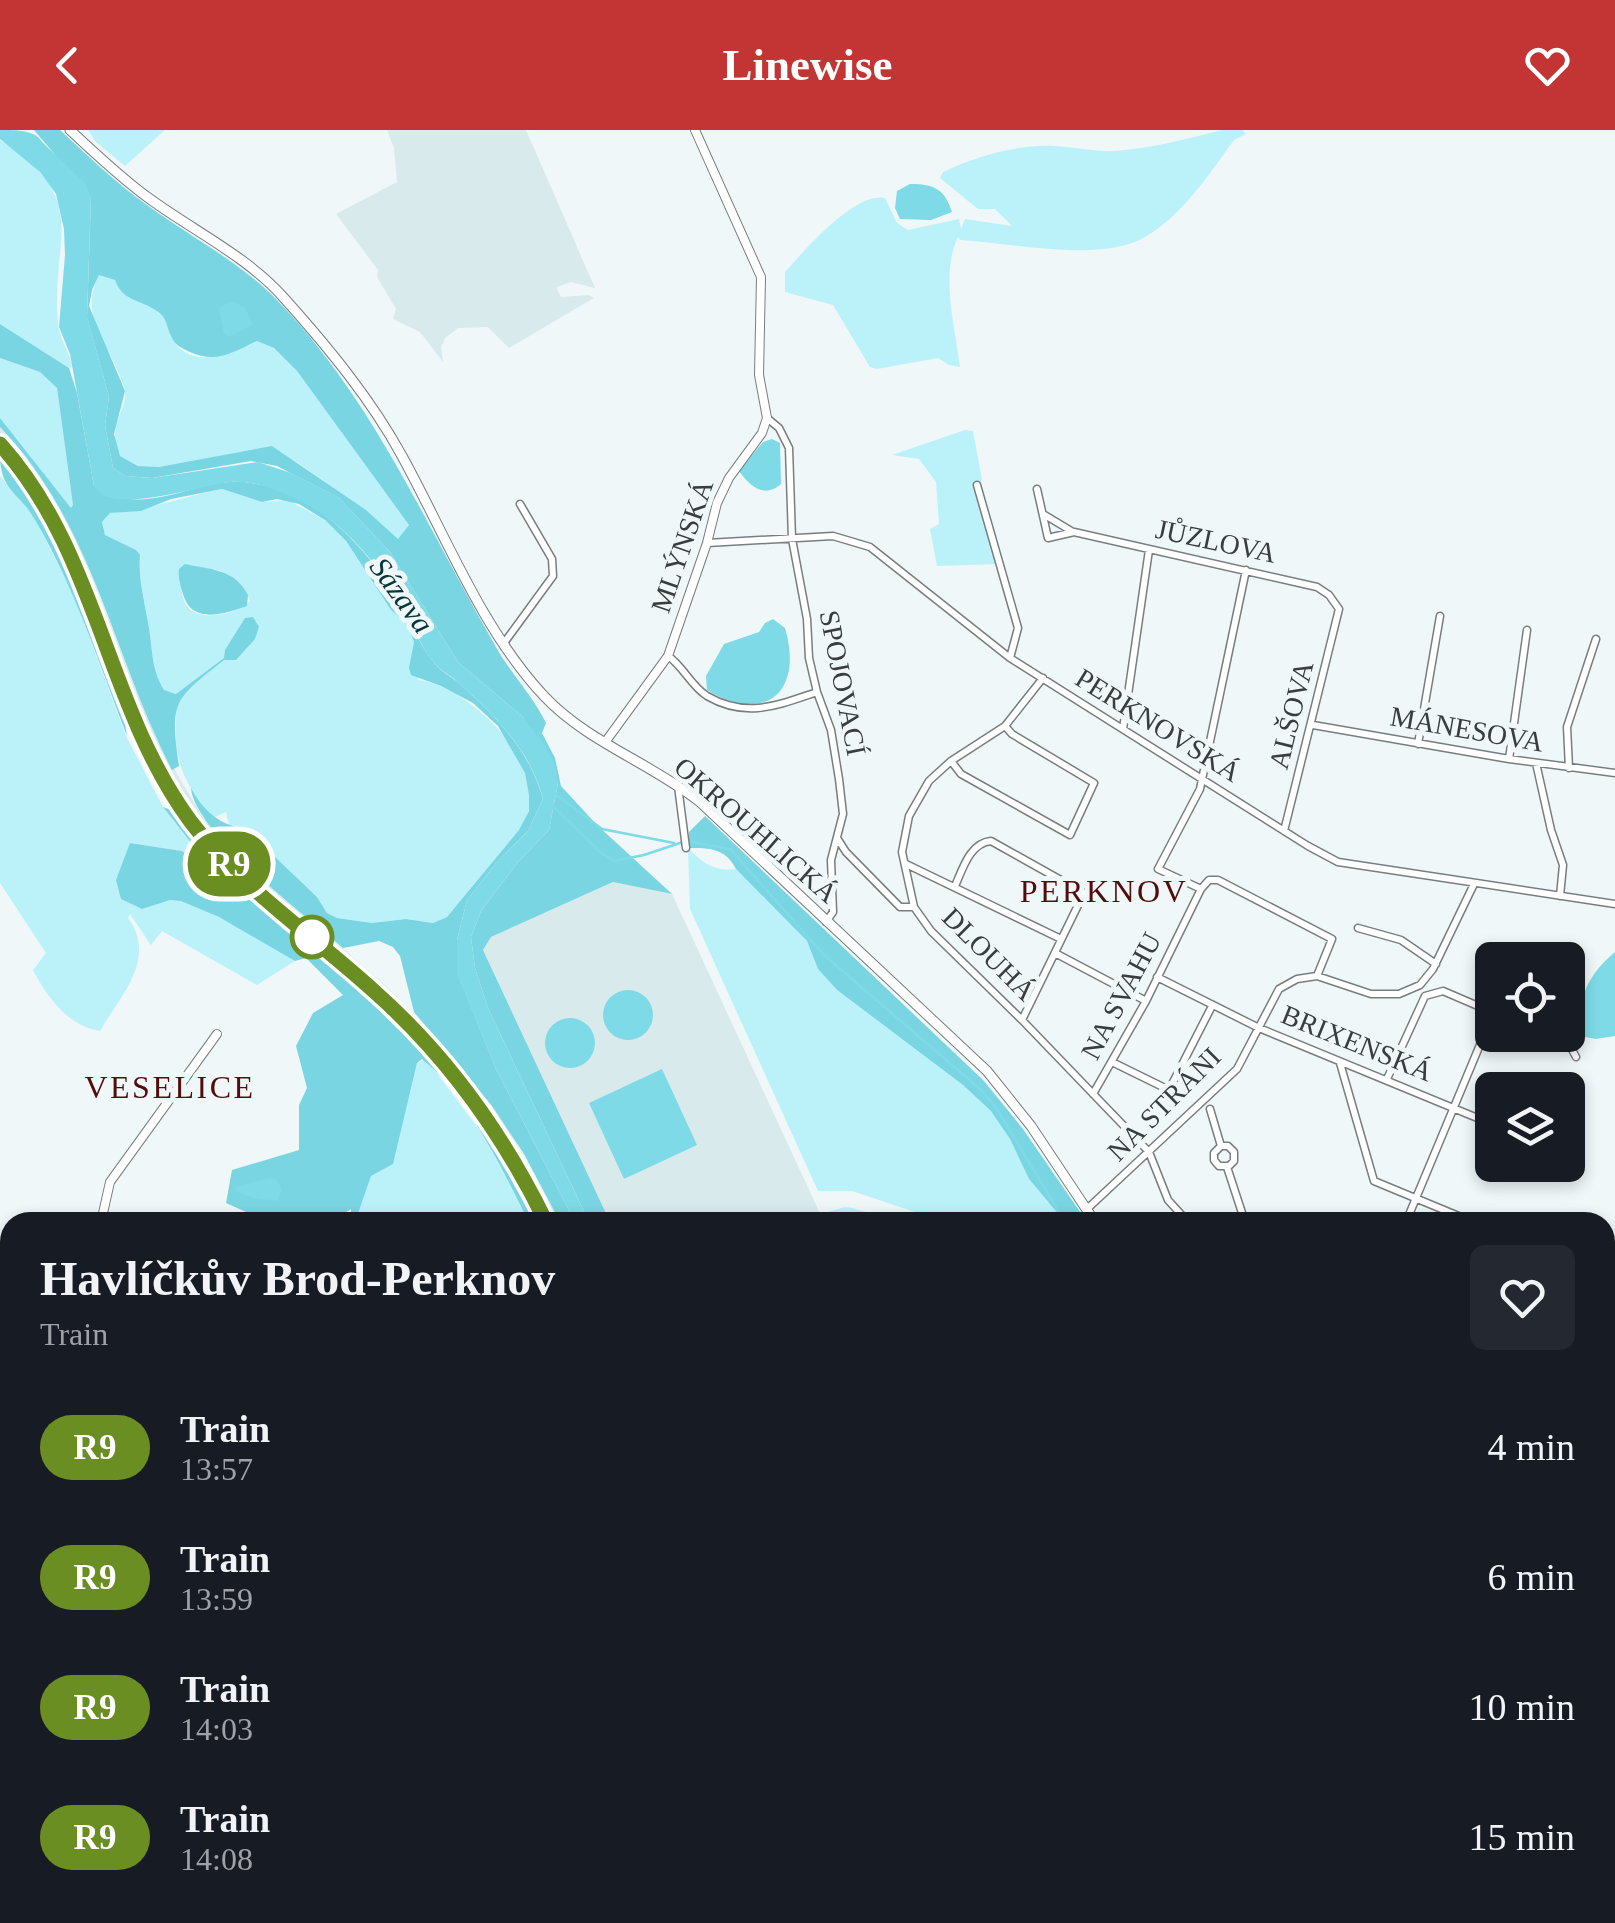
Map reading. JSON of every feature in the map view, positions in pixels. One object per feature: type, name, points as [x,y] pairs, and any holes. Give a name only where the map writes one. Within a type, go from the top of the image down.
[{"type":"main road","name":"OKROUHLICKÁ","points":[[70,130],[148,198],[260,275],[283,296],[350,378],[399,450],[504,643],[545,697],[569,720],[678,784],[987,1071],[1032,1126],[1086,1210]]},
{"type":"street","points":[[695,130],[760,277],[759,375],[767,418]]},
{"type":"street","name":"SPOJOVACÍ","points":[[767,418],[779,428],[789,448],[792,538],[817,692],[831,730],[843,814],[831,860],[833,912],[826,922]]},
{"type":"street","name":"MLÝNSKÁ","points":[[606,742],[668,656],[717,503],[729,478],[762,433],[767,418]]},
{"type":"street","points":[[978,486],[1018,628],[1010,658]]},
{"type":"street","points":[[1037,489],[1043,514]]},
{"type":"street","points":[[504,643],[553,576],[552,559],[520,504]]},
{"type":"street","name":"JŮZLOVA","points":[[1043,514],[1048,538],[1074,532]]},
{"type":"street","name":"JŮZLOVA","points":[[1043,514],[1074,532],[1317,587],[1339,609]]},
{"type":"street","name":"PERKNOVSKÁ","points":[[707,543],[833,536],[870,546],[1010,658],[1326,856],[1352,866],[1615,904]]},
{"type":"street","points":[[1124,730],[1149,550]]},
{"type":"street","points":[[1246,570],[1200,789],[1158,869],[1201,889],[1210,880],[1218,880],[1332,940],[1317,976],[1371,994],[1399,994],[1420,985],[1436,964],[1474,884]]},
{"type":"street","name":"ALŠOVA","points":[[1284,831],[1339,609]]},
{"type":"street","points":[[1418,744],[1440,616]]},
{"type":"street","points":[[1510,760],[1527,630]]},
{"type":"street","points":[[1569,768],[1568,727],[1596,639]]},
{"type":"street","points":[[668,656],[706,696],[736,706],[774,708],[817,692]]},
{"type":"street","name":"DLOUHÁ","points":[[1043,678],[1005,726],[951,761],[929,781],[908,816],[904,864],[914,906],[931,932],[1149,1152]]},
{"type":"street","name":"MÁNESOVA","points":[[1313,725],[1615,774]]},
{"type":"street","points":[[951,761],[962,774],[1070,834],[1094,783],[1005,726]]},
{"type":"street","points":[[1536,763],[1562,865],[1560,896]]},
{"type":"street","points":[[678,784],[686,848]]},
{"type":"street","points":[[837,837],[846,852],[900,907],[914,906]]},
{"type":"street","points":[[955,886],[974,850],[983,842],[996,842],[1084,893],[1022,1020]]},
{"type":"street","points":[[904,864],[1062,940]]},
{"type":"street","name":"NA SVAHU","points":[[1094,1094],[1146,1001],[1201,889]]},
{"type":"street","points":[[1358,928],[1401,940],[1436,964]]},
{"type":"street","points":[[1055,953],[1146,1001]]},
{"type":"street","name":"NA STRÁNI","points":[[1086,1210],[1237,1069],[1279,988],[1297,978],[1317,976]]},
{"type":"street","name":"BRIXENSKÁ","points":[[1157,977],[1259,1028],[1475,1117]]},
{"type":"street","points":[[1387,1079],[1425,996],[1443,991],[1475,1006]]},
{"type":"street","points":[[1112,1062],[1170,1090],[1212,1006]]},
{"type":"street","points":[[103,1212],[110,1182],[217,1034]]},
{"type":"street","points":[[1410,1212],[1477,1052]]},
{"type":"street","points":[[1573,1052],[1576,1057]]},
{"type":"street","points":[[1340,1062],[1374,1181],[1449,1212]]},
{"type":"street","points":[[1210,1109],[1221,1146]]},
{"type":"street","points":[[1221,1146],[1234,1152],[1234,1161],[1227,1166],[1214,1160],[1214,1153],[1221,1146]]},
{"type":"street","points":[[1149,1152],[1168,1200],[1179,1212]]},
{"type":"street","points":[[1227,1166],[1242,1212]]},
{"type":"shaded area","points":[[34,130],[60,130],[136,197],[262,286],[311,338],[397,466],[496,647],[541,713],[546,723],[542,733],[555,758],[561,786],[672,894],[613,882],[491,937],[483,950],[605,1212],[584,1212],[488,1008],[475,968],[471,937],[481,911],[519,861],[549,830],[558,783],[523,717],[458,662],[390,552],[339,498],[277,466],[251,461],[152,478],[125,476],[113,468],[105,425],[109,397],[87,317],[91,197]],"holes":[[[99,275],[115,280],[118,287],[161,314],[173,340],[190,352],[216,357],[257,341],[274,348],[297,371],[409,525],[398,539],[366,510],[272,446],[159,467],[138,466],[120,456],[114,434],[125,391],[89,306]]]},
{"type":"shaded area","points":[[88,130],[165,130],[125,166],[96,142]]},
{"type":"shaded area","points":[[387,130],[526,130],[595,288],[571,282],[557,287],[558,291],[561,297],[594,298],[509,348],[488,327],[458,328],[445,338],[441,347],[443,362],[420,332],[393,319],[396,309],[377,277],[378,270],[336,214],[397,182],[394,148]]},
{"type":"shaded area","points":[[1222,130],[1242,130],[1246,134],[1234,140],[1171,218],[1127,245],[1056,249],[958,237],[949,284],[960,367],[938,358],[870,367],[833,305],[785,292],[785,272],[804,251],[845,213],[873,198],[885,198],[897,223],[908,230],[959,219],[961,229],[965,219],[1012,226],[995,209],[978,209],[940,178],[943,172],[969,161],[1041,146],[1129,150]]},
{"type":"shaded area","points":[[0,140],[48,182],[58,202],[58,323],[71,361],[69,368],[0,324]]},
{"type":"shaded area","points":[[99,275],[113,279],[161,313],[172,338],[189,354],[212,357],[257,341],[274,348],[297,371],[409,525],[398,540],[313,474],[268,448],[159,467],[139,466],[119,456],[115,435],[125,395],[119,372],[94,319],[93,291]]},
{"type":"shaded area","points":[[0,324],[69,368],[94,486],[125,498],[145,499],[221,483],[251,483],[276,489],[320,512],[373,564],[435,664],[510,735],[529,765],[543,799],[528,831],[467,900],[457,940],[457,972],[496,1069],[570,1212],[555,1212],[524,1154],[492,1106],[414,1012],[400,956],[393,947],[379,941],[343,948],[231,850],[197,806],[191,788],[214,816],[246,829],[317,897],[327,913],[372,923],[406,919],[433,923],[447,917],[519,830],[529,811],[525,773],[498,726],[473,703],[411,675],[414,642],[407,623],[391,610],[346,541],[325,520],[299,504],[277,499],[262,502],[222,489],[171,499],[141,511],[110,513],[102,522],[105,535],[140,555],[153,660],[164,690],[176,694],[224,658],[245,618],[253,617],[259,627],[255,639],[236,660],[224,660],[179,703],[175,727],[179,766],[172,770],[58,505],[32,465],[0,427],[0,418],[71,508],[57,388],[40,372],[0,358]]},
{"type":"shaded area","points":[[0,358],[40,372],[57,388],[71,508],[0,418]]},
{"type":"shaded area","points":[[0,427],[43,478],[73,529],[157,740],[202,816],[254,871],[386,986],[440,1040],[509,1131],[554,1212],[533,1212],[476,1116],[400,1026],[240,885],[186,827],[139,748],[56,538],[27,489],[0,455]]},
{"type":"shaded area","points":[[965,430],[973,431],[980,486],[998,564],[937,566],[930,529],[939,524],[936,482],[919,459],[892,455]]},
{"type":"shaded area","points":[[0,455],[32,496],[58,542],[115,687],[127,736],[62,572],[35,520],[7,484]]},
{"type":"shaded area","points":[[0,476],[34,517],[75,598],[126,736],[163,807],[209,864],[202,865],[182,851],[130,843],[127,902],[142,909],[172,899],[197,906],[295,961],[257,985],[162,931],[151,945],[130,914],[139,948],[138,963],[126,991],[100,1031],[68,1017],[33,970],[46,953],[0,883]]},
{"type":"shaded area","points":[[222,489],[262,502],[288,500],[325,520],[345,540],[391,610],[407,623],[414,642],[411,661],[419,680],[459,696],[498,729],[514,749],[530,792],[528,813],[504,852],[447,917],[433,923],[406,919],[372,923],[327,913],[317,897],[246,829],[229,825],[226,812],[213,818],[190,786],[177,750],[177,708],[183,693],[213,667],[176,694],[163,690],[153,659],[140,555],[105,535],[102,522],[110,513]],"holes":[[[206,569],[233,578],[250,601],[237,610],[218,615],[193,611],[185,603],[179,581]]]},
{"type":"shaded area","points":[[185,564],[229,575],[248,595],[247,606],[210,615],[194,610],[187,604],[180,581],[179,569]]},
{"type":"shaded area","points":[[163,807],[176,812],[227,872],[373,1000],[426,1053],[493,1142],[522,1190],[529,1212],[524,1212],[469,1113],[422,1059],[417,1063],[393,1164],[371,1176],[358,1212],[246,1212],[226,1203],[232,1170],[299,1150],[299,1105],[307,1088],[296,1046],[313,1013],[343,995],[306,958],[295,961],[219,917],[181,901],[170,900],[142,909],[121,899],[116,880],[130,843],[182,851],[202,865],[208,864]]},
{"type":"shaded area","points":[[705,816],[984,1081],[1023,1129],[1080,1212],[1057,1212],[1029,1179],[991,1111],[963,1085],[837,990],[818,969],[807,941],[727,857],[710,849],[688,848],[689,832]]},
{"type":"shaded area","points":[[688,848],[709,865],[736,869],[807,941],[818,969],[837,990],[991,1110],[1029,1179],[1057,1212],[915,1212],[852,1191],[818,1191],[690,909]]},
{"type":"shaded area","points":[[613,882],[672,894],[819,1212],[605,1212],[483,950],[491,937]]},
{"type":"shaded area","points":[[426,1059],[484,1136],[524,1212],[358,1212],[360,1176],[409,1097],[417,1063]]},
{"type":"shaded area","points":[[845,1207],[866,1212],[827,1212]]},
{"type":"water","name":"Sázava","points":[[0,130],[35,135],[86,184],[91,197],[87,316],[109,397],[105,425],[113,468],[125,476],[152,478],[258,462],[291,473],[339,498],[390,552],[458,662],[523,717],[545,746],[555,765],[558,783],[549,830],[519,861],[481,911],[471,937],[475,968],[488,1008],[584,1212],[570,1212],[496,1069],[457,973],[457,940],[467,900],[528,831],[543,799],[530,765],[499,722],[431,659],[390,587],[364,552],[315,509],[270,488],[247,483],[230,482],[136,499],[103,495],[94,486],[70,354],[59,327],[65,255],[56,194],[40,172],[0,139]]},
{"type":"water","points":[[910,184],[937,189],[952,212],[931,220],[900,219],[895,208],[897,191]]},
{"type":"water","points":[[232,301],[245,308],[253,325],[229,337],[224,334],[219,308]]},
{"type":"water","points":[[772,439],[780,443],[781,484],[763,490],[753,486],[739,471],[763,442]]},
{"type":"water","points":[[773,619],[785,628],[789,650],[789,670],[775,696],[762,703],[746,704],[707,690],[706,676],[724,644],[759,632]]},
{"type":"water","points":[[1615,952],[1615,1036],[1596,1039],[1585,1037],[1585,990]]},
{"type":"water","points":[[628,990],[645,998],[653,1015],[645,1032],[628,1040],[611,1032],[603,1015],[611,998]]},
{"type":"water","points":[[570,1018],[587,1026],[595,1043],[587,1060],[570,1068],[553,1060],[545,1043],[553,1026]]},
{"type":"water","points":[[662,1069],[697,1145],[624,1179],[589,1103]]},
{"type":"water","points":[[275,1179],[282,1189],[278,1201],[236,1191],[235,1187]]},
{"type":"waterway","points":[[555,794],[602,829],[674,843]]},
{"type":"waterway","points":[[553,806],[614,861],[686,841],[730,849],[824,955],[980,1089],[995,1106],[1059,1212]]},
{"type":"railway","points":[[0,436],[32,475],[57,517],[150,743],[195,817],[244,871],[410,1017],[479,1099],[547,1212]]},
{"type":"train","name":"R9","points":[[0,444],[34,485],[63,535],[146,744],[192,823],[232,868],[378,994],[432,1049],[500,1139],[541,1212]]},
{"type":"district","name":"PERKNOV","points":[[1104,891]]},
{"type":"district","name":"VESELICE","points":[[170,1087]]}]
